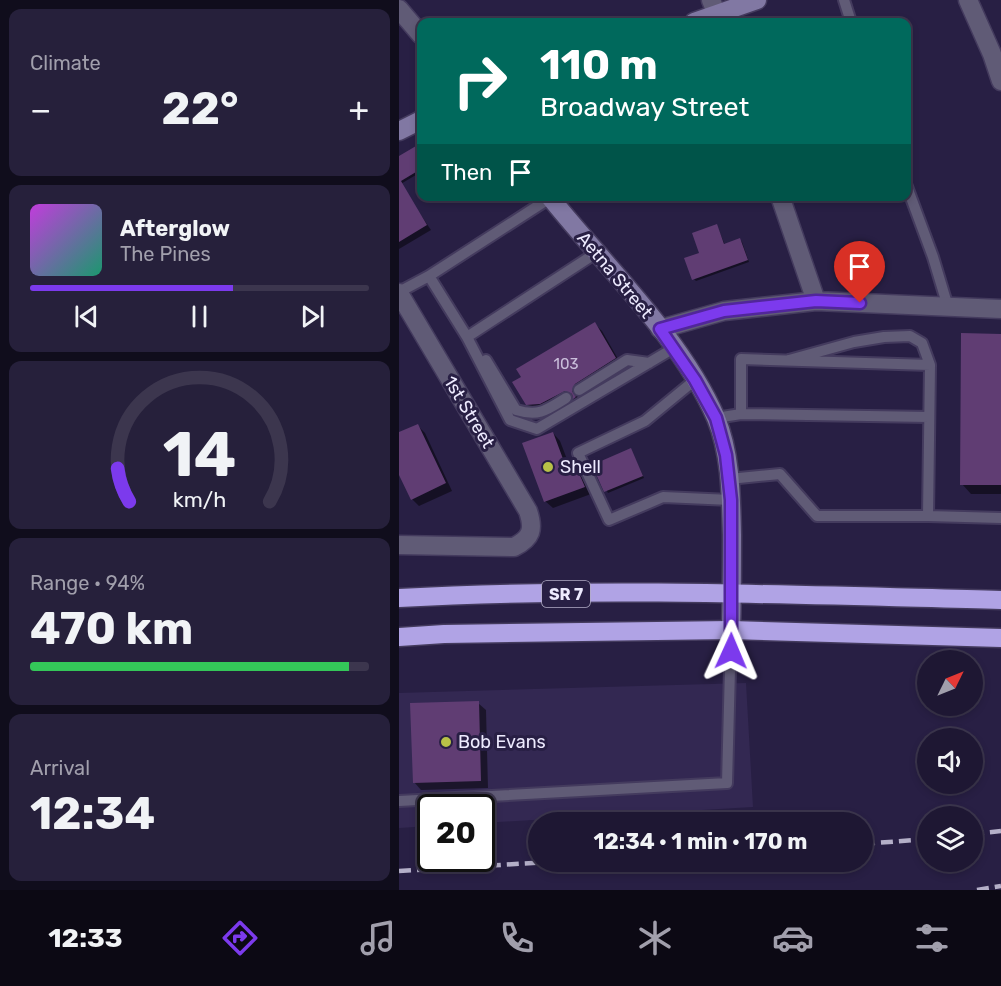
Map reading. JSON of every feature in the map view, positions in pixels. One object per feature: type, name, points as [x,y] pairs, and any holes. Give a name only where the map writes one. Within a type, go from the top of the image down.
[{"type":"highway","name":"SR 7","points":[[399,598],[480,594],[732,593],[1001,600]]},
{"type":"highway","name":"SR 7","points":[[399,637],[444,634],[731,630],[1001,638]]},
{"type":"street","points":[[716,12],[757,0]]},
{"type":"street","points":[[968,0],[996,53],[1001,81]]},
{"type":"street","points":[[399,9],[417,30]]},
{"type":"street","points":[[399,131],[417,122]]},
{"type":"street","name":"Aetna Street","points":[[552,201],[660,329],[695,380],[716,418],[726,455],[731,500],[731,630]]},
{"type":"street","points":[[782,201],[816,301]]},
{"type":"street","name":"1st Street","points":[[399,292],[528,511],[532,522],[530,533],[524,542],[514,547],[399,545]]},
{"type":"street","points":[[660,329],[724,311],[816,301],[1001,309]]},
{"type":"lane","points":[[844,0],[850,18]]},
{"type":"lane","points":[[911,198],[948,307]]},
{"type":"lane","points":[[399,292],[429,276],[543,201]]},
{"type":"lane","points":[[467,337],[596,252]]},
{"type":"lane","points":[[429,276],[467,337],[510,420],[537,429],[674,348]]},
{"type":"lane","points":[[789,360],[854,342],[884,337],[910,336],[923,343],[930,365],[928,516]]},
{"type":"lane","points":[[477,356],[487,360],[516,410],[529,414],[543,412],[566,398]]},
{"type":"lane","points":[[741,414],[741,359],[930,365]]},
{"type":"lane","points":[[579,390],[627,360],[649,363]]},
{"type":"lane","points":[[695,380],[645,421],[578,453],[609,520],[663,497],[731,500]]},
{"type":"lane","points":[[716,418],[741,414],[929,417]]},
{"type":"lane","points":[[729,478],[780,474],[817,516],[1001,518]]},
{"type":"lane","points":[[399,801],[727,783],[731,630]]},
{"type":"shaded area","points":[[746,683],[753,807],[668,812],[528,812],[528,820],[495,822],[495,794],[417,794],[417,827],[399,828],[399,693]]},
{"type":"building","points":[[416,146],[417,171],[401,181],[427,225],[399,242],[399,156]]},
{"type":"building","points":[[717,224],[724,244],[740,238],[748,260],[692,280],[684,258],[699,253],[692,233]]},
{"type":"building","points":[[595,322],[616,358],[575,384],[572,391],[576,397],[573,399],[572,394],[565,391],[540,404],[526,405],[512,382],[521,377],[516,369]]},
{"type":"building","points":[[961,333],[1001,334],[1001,485],[960,485]]},
{"type":"building","points":[[418,424],[446,483],[411,500],[399,475],[399,432]]},
{"type":"building","name":"Shell","points":[[553,432],[569,475],[578,471],[585,487],[544,502],[522,443]]},
{"type":"building","name":"Shell","points":[[631,448],[643,476],[604,492],[592,465]]},
{"type":"building","name":"Bob Evans","points":[[479,701],[481,781],[413,783],[410,703]]},
{"type":"railway","points":[[983,833],[1001,831]]},
{"type":"railway","points":[[873,843],[917,840]]},
{"type":"railway","points":[[399,871],[528,863]]},
{"type":"railway","points":[[977,890],[1001,886]]},
{"type":"place","name":"Shell","points":[[548,467]]},
{"type":"place","name":"Bob Evans","points":[[446,742]]},
{"type":"route","points":[[731,651],[731,500],[726,455],[716,418],[680,356],[660,329],[724,311],[816,301],[860,303]]}]
